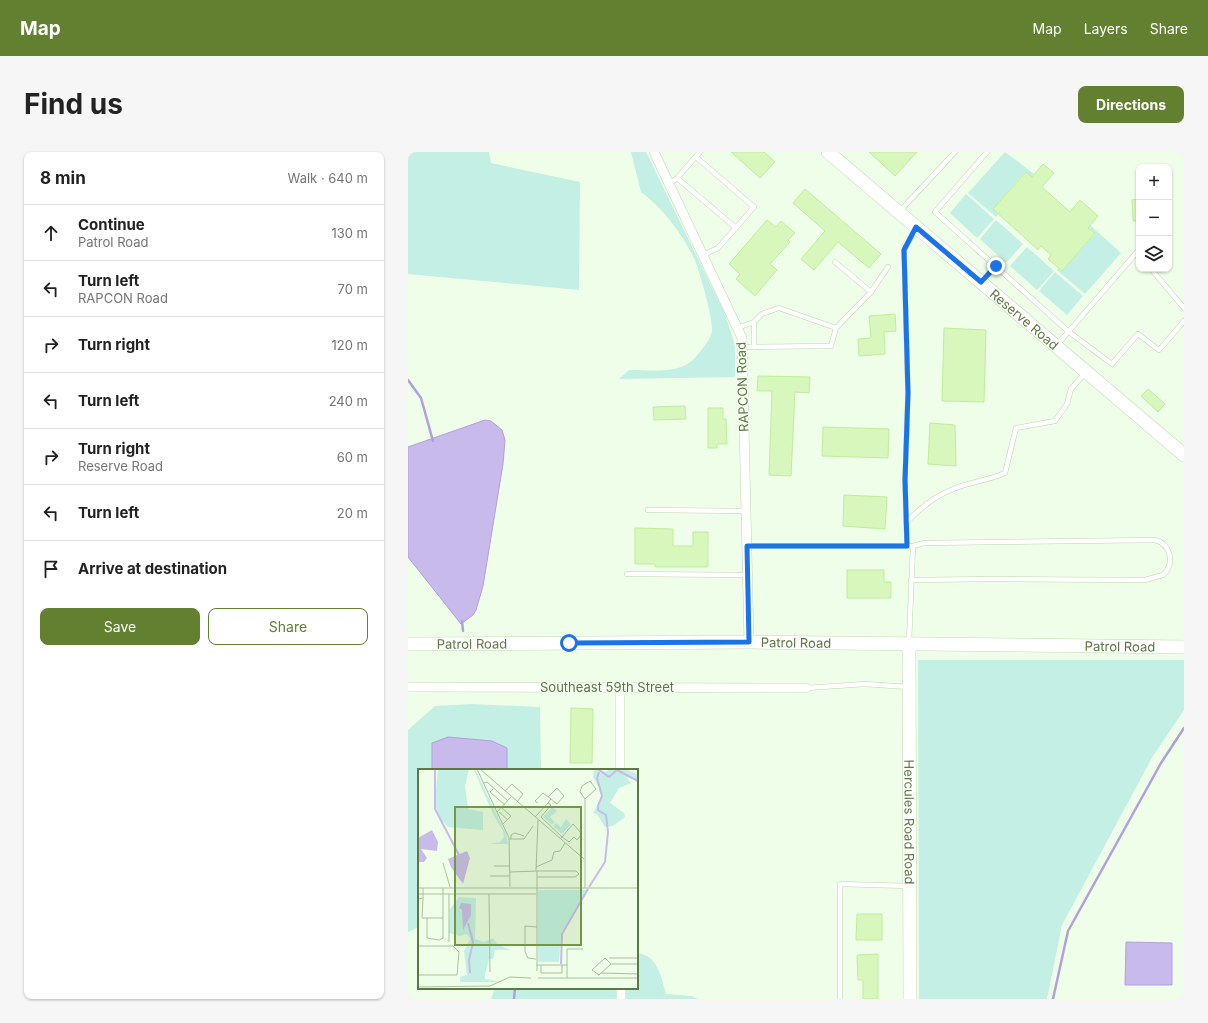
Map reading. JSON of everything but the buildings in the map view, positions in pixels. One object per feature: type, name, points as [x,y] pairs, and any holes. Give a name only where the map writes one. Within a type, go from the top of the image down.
[{"type":"street","name":"RAPCON Road","points":[[654,152],[742,338],[749,642]]},
{"type":"street","name":"Reserve Road","points":[[828,152],[1184,454]]},
{"type":"street","name":"Patrol Road","points":[[408,644],[749,642],[1184,647]]},
{"type":"street","name":"Hercules Road Road","points":[[909,645],[910,999]]},
{"type":"street","name":"Southeast 59th Street","points":[[408,687],[806,688]]},
{"type":"street","points":[[620,687],[620,769]]},
{"type":"lane","points":[[669,184],[678,178],[700,152]]},
{"type":"lane","points":[[899,212],[955,152]]},
{"type":"lane","points":[[987,152],[935,212],[1069,332],[1112,364],[1138,334],[1159,350],[1184,321]]},
{"type":"lane","points":[[696,157],[754,207],[718,248],[703,255]]},
{"type":"lane","points":[[678,178],[736,228]]},
{"type":"lane","points":[[907,546],[905,480],[908,393],[904,250],[916,227]]},
{"type":"lane","points":[[1056,346],[1136,253]]},
{"type":"lane","points":[[835,262],[872,292]]},
{"type":"lane","points":[[981,282],[996,266]]},
{"type":"lane","points":[[742,347],[831,346],[836,328],[872,292],[888,267]]},
{"type":"lane","points":[[1154,272],[1184,308]]},
{"type":"lane","points":[[737,328],[754,322],[762,314],[779,308],[836,328]]},
{"type":"lane","points":[[754,322],[754,347]]},
{"type":"lane","points":[[906,523],[920,508],[951,490],[1005,473],[1016,428],[1055,421],[1068,404],[1071,389],[1086,371]]},
{"type":"lane","points":[[648,510],[746,511]]},
{"type":"lane","points":[[747,546],[913,546],[924,543],[1156,540],[1163,542],[1168,547],[1170,562],[1163,575],[1145,580],[992,578],[911,580]]},
{"type":"lane","points":[[909,645],[913,546]]},
{"type":"lane","points":[[627,574],[747,575]]},
{"type":"lane","points":[[806,688],[865,684],[909,687]]},
{"type":"lane","points":[[840,999],[840,884],[910,886]]},
{"type":"shaded area","points":[[408,152],[489,152],[491,163],[580,182],[579,290],[408,274]]},
{"type":"shaded area","points":[[631,152],[646,152],[725,314],[735,345],[735,377],[619,379],[629,370],[666,370],[680,368],[686,365],[701,350],[711,336],[712,332],[709,307],[694,258],[684,240],[671,222],[649,198],[641,192]]},
{"type":"shaded area","points":[[1005,152],[1034,174],[1032,177],[1025,172],[993,209],[998,214],[996,217],[968,193]]},
{"type":"shaded area","points":[[966,194],[994,219],[977,238],[950,213]]},
{"type":"shaded area","points":[[996,220],[1023,244],[1006,263],[980,239]]},
{"type":"shaded area","points":[[1090,225],[1121,253],[1085,294],[1057,270],[1058,268],[1062,271],[1095,234],[1088,227]]},
{"type":"shaded area","points":[[1027,247],[1054,271],[1037,290],[1010,266]]},
{"type":"shaded area","points":[[1055,272],[1083,296],[1067,315],[1039,291]]},
{"type":"shaded area","points":[[485,420],[491,421],[502,430],[505,440],[503,464],[483,586],[476,610],[473,615],[461,624],[408,557],[408,447]]},
{"type":"shaded area","points":[[918,660],[1184,660],[1184,710],[1153,756],[1062,925],[1047,999],[919,999]]},
{"type":"shaded area","points":[[472,704],[540,707],[541,769],[418,769],[418,927],[408,932],[408,730],[435,706]]},
{"type":"shaded area","points":[[448,737],[492,741],[507,748],[507,769],[432,769],[432,743]]},
{"type":"shaded area","points":[[1126,942],[1172,943],[1172,985],[1125,985]]},
{"type":"shaded area","points":[[638,953],[650,958],[654,962],[658,968],[666,994],[691,996],[698,999],[491,999],[495,989],[638,989]]},
{"type":"waterway","points":[[408,380],[421,398],[433,441]]},
{"type":"waterway","points":[[462,621],[463,631]]},
{"type":"waterway","points":[[1053,999],[1068,931],[1161,763],[1184,728]]},
{"type":"waterway","points":[[514,999],[515,989]]},
{"type":"route","points":[[569,643],[749,642],[747,546],[907,546],[905,480],[908,393],[904,250],[916,227],[981,282],[996,266]]}]
